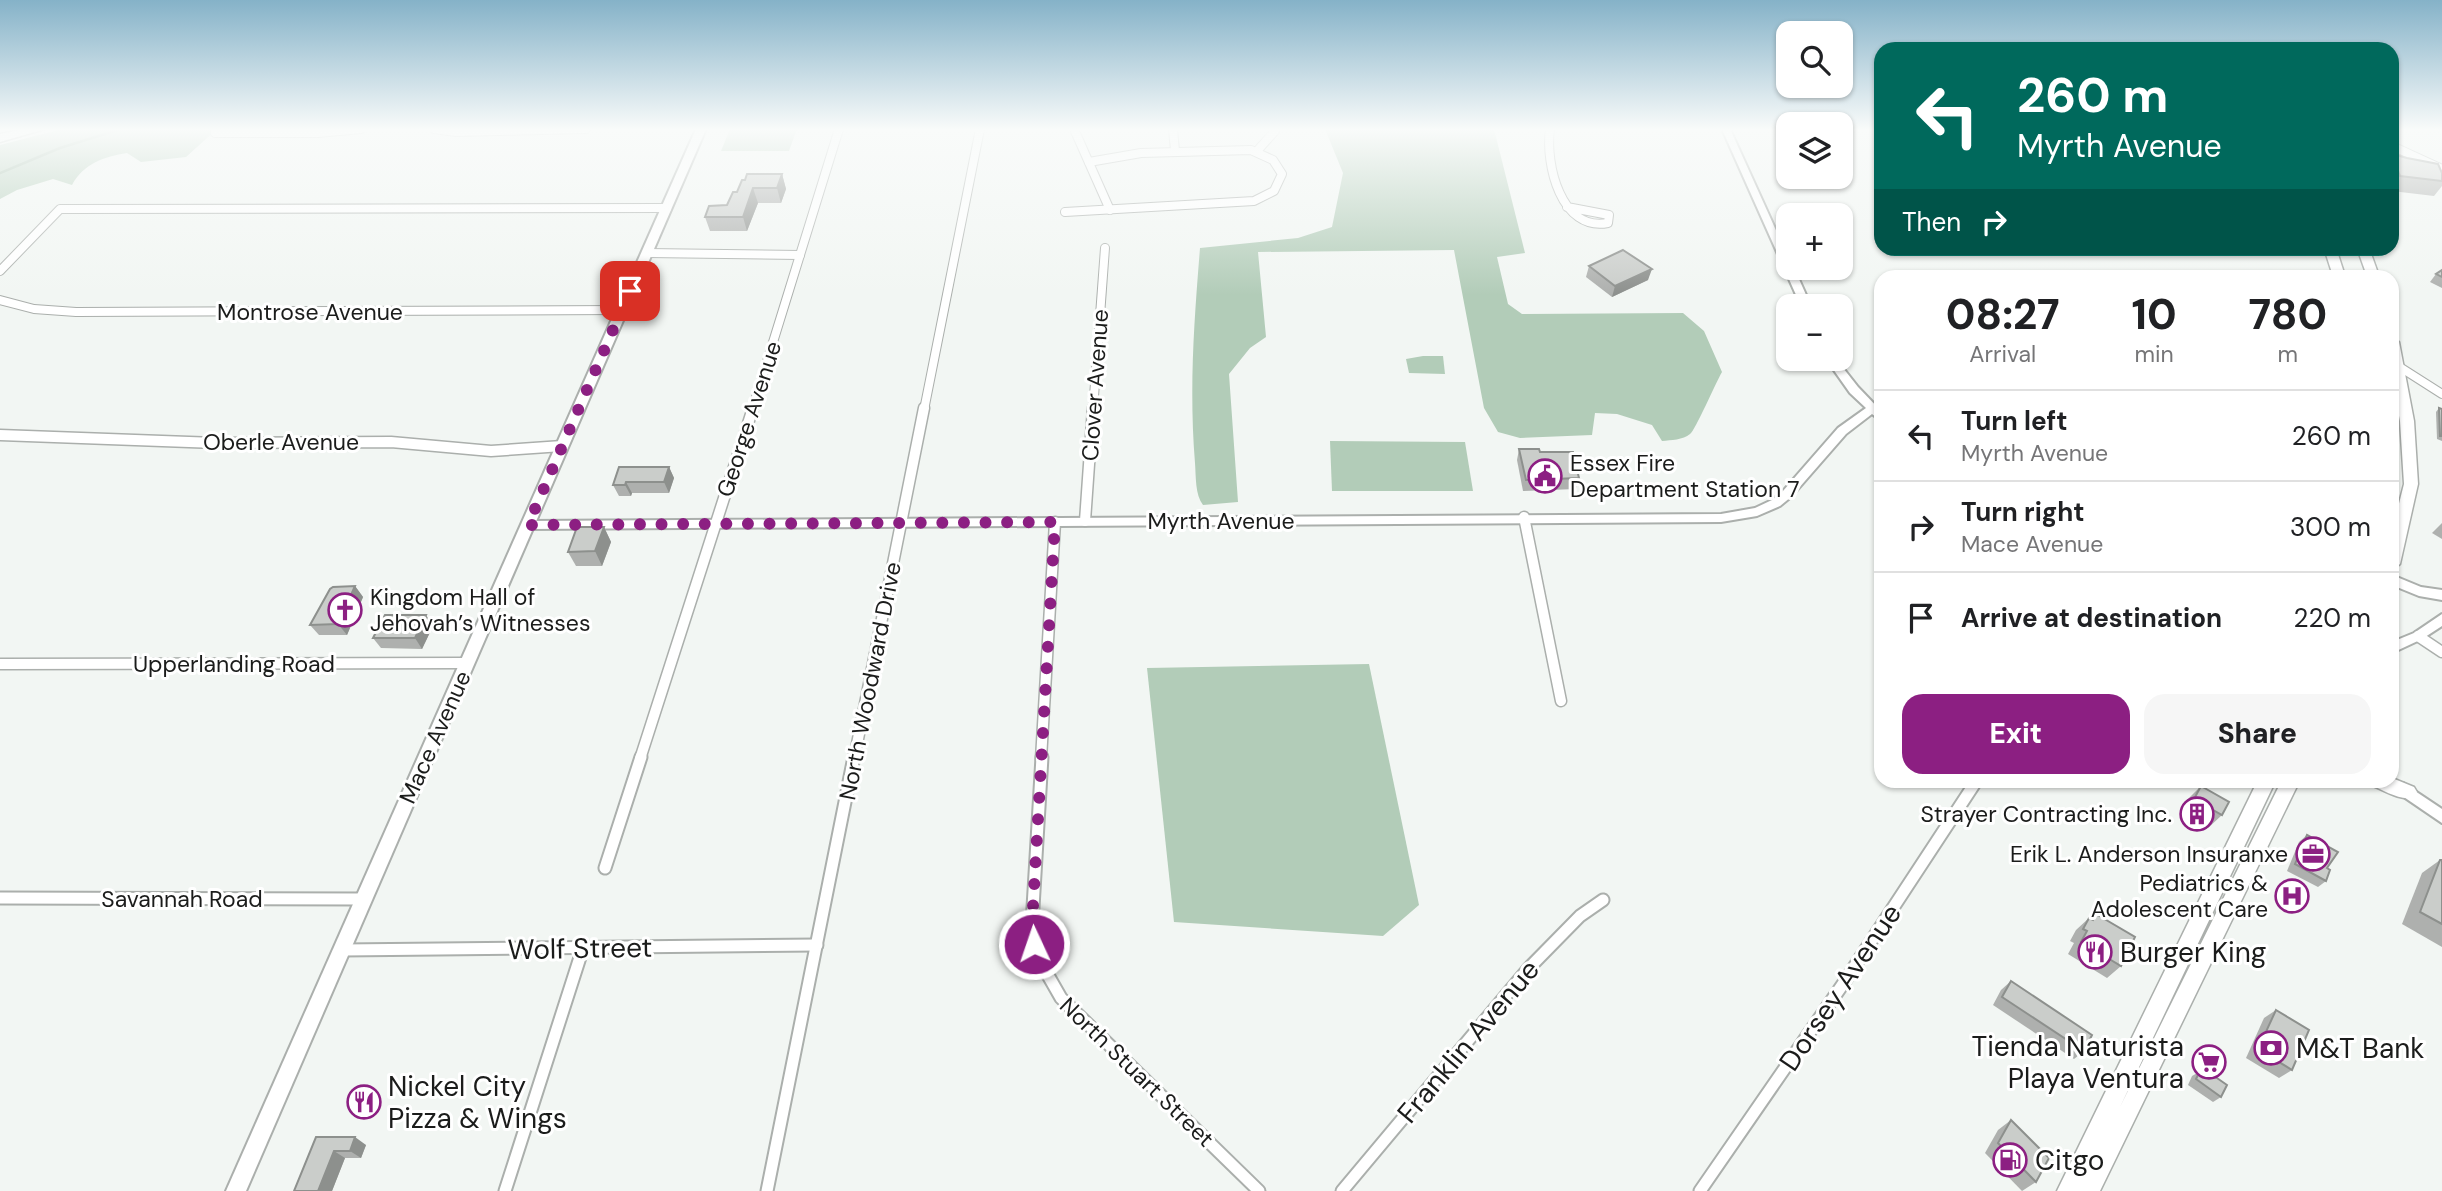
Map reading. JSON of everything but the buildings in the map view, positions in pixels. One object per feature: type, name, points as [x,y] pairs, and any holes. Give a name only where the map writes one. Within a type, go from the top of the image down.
[{"type":"main road","name":"Mace Avenue","points":[[236,1191],[677,185]]},
{"type":"main road","points":[[2399,383],[2407,421],[2411,484],[2399,535]]},
{"type":"main road","points":[[2068,1191],[2263,788]]},
{"type":"main road","points":[[2089,1191],[2289,788]]},
{"type":"main road","points":[[2398,788],[2408,792]]},
{"type":"street","name":"George Avenue","points":[[605,867],[783,315],[822,185]]},
{"type":"street","name":"North Woodward Drive","points":[[767,1191],[969,185]]},
{"type":"street","points":[[1101,185],[1110,210]]},
{"type":"street","points":[[1065,212],[1233,204],[1263,198],[1274,191],[1277,185]]},
{"type":"street","points":[[1559,185],[1567,207],[1577,217],[1590,224],[1608,223],[1609,215],[1601,211],[1567,207]]},
{"type":"street","points":[[1751,185],[1801,294]]},
{"type":"street","points":[[0,271],[60,209],[667,208]]},
{"type":"street","name":"Clover Avenue","points":[[1085,521],[1105,248]]},
{"type":"street","points":[[648,253],[800,255]]},
{"type":"street","name":"Montrose Avenue","points":[[0,300],[34,309],[76,312],[622,310]]},
{"type":"street","points":[[2399,367],[2442,394]]},
{"type":"street","points":[[1840,371],[1854,390],[1874,409]]},
{"type":"street","name":"Myrth Avenue","points":[[528,525],[1524,517],[1721,518],[1757,512],[1769,507],[1787,494],[1842,432],[1874,414]]},
{"type":"street","name":"Oberle Avenue","points":[[0,435],[203,443],[391,442],[491,451],[562,446]]},
{"type":"street","points":[[1524,517],[1561,701]]},
{"type":"street","name":"North Stuart Street","points":[[1055,522],[1032,924],[1038,958],[1043,974],[1061,998],[1259,1191]]},
{"type":"street","points":[[2399,583],[2419,591],[2442,595]]},
{"type":"street","points":[[2399,645],[2418,636],[2442,619]]},
{"type":"street","points":[[2418,636],[2442,652]]},
{"type":"street","name":"Upperlanding Road","points":[[0,664],[467,663]]},
{"type":"street","points":[[2399,785],[2442,817]]},
{"type":"street","name":"Dorsey Avenue","points":[[1700,1191],[1843,984],[1972,788]]},
{"type":"street","name":"Savannah Road","points":[[0,898],[364,899]]},
{"type":"street","name":"Franklin Avenue","points":[[1342,1191],[1528,969],[1580,916],[1603,900]]},
{"type":"street","name":"Wolf Street","points":[[343,950],[817,945]]},
{"type":"street","points":[[505,1191],[583,948]]},
{"type":"green space","points":[[0,185],[35,185],[17,190],[0,199]]},
{"type":"green space","points":[[1341,185],[1508,185],[1525,253],[1497,257],[1508,304],[1522,314],[1683,313],[1704,331],[1722,372],[1690,434],[1680,439],[1662,441],[1652,425],[1617,414],[1595,413],[1592,435],[1520,438],[1498,432],[1484,408],[1454,250],[1258,252],[1266,337],[1250,348],[1229,374],[1238,502],[1203,505],[1196,485],[1192,408],[1200,248],[1298,238],[1332,227]]},
{"type":"green space","points":[[1443,356],[1445,374],[1409,373],[1406,359]]},
{"type":"green space","points":[[1330,441],[1465,442],[1473,491],[1332,491]]},
{"type":"green space","points":[[1369,664],[1419,905],[1383,936],[1174,922],[1147,668]]},
{"type":"place","name":"Essex Fire Department Station 7","points":[[1545,476]]},
{"type":"place","name":"Kingdom Hall of Jehovah’s Witnesses","points":[[345,610]]},
{"type":"place","name":"Strayer Contracting Inc.","points":[[2197,814]]},
{"type":"place","name":"Erik L. Anderson Insuranxe","points":[[2313,854]]},
{"type":"place","name":"Pediatrics & Adolescent Care","points":[[2292,896]]},
{"type":"place","name":"Burger King","points":[[2095,952]]},
{"type":"place","name":"M&T Bank","points":[[2271,1048]]},
{"type":"place","name":"Tienda Naturista Playa Ventura","points":[[2209,1062]]},
{"type":"place","name":"Nickel City Pizza & Wings","points":[[364,1102]]},
{"type":"place","name":"Citgo","points":[[2010,1160]]},
{"type":"route","points":[[630,291],[528,525],[1055,522],[1032,924],[1034,944]]}]
